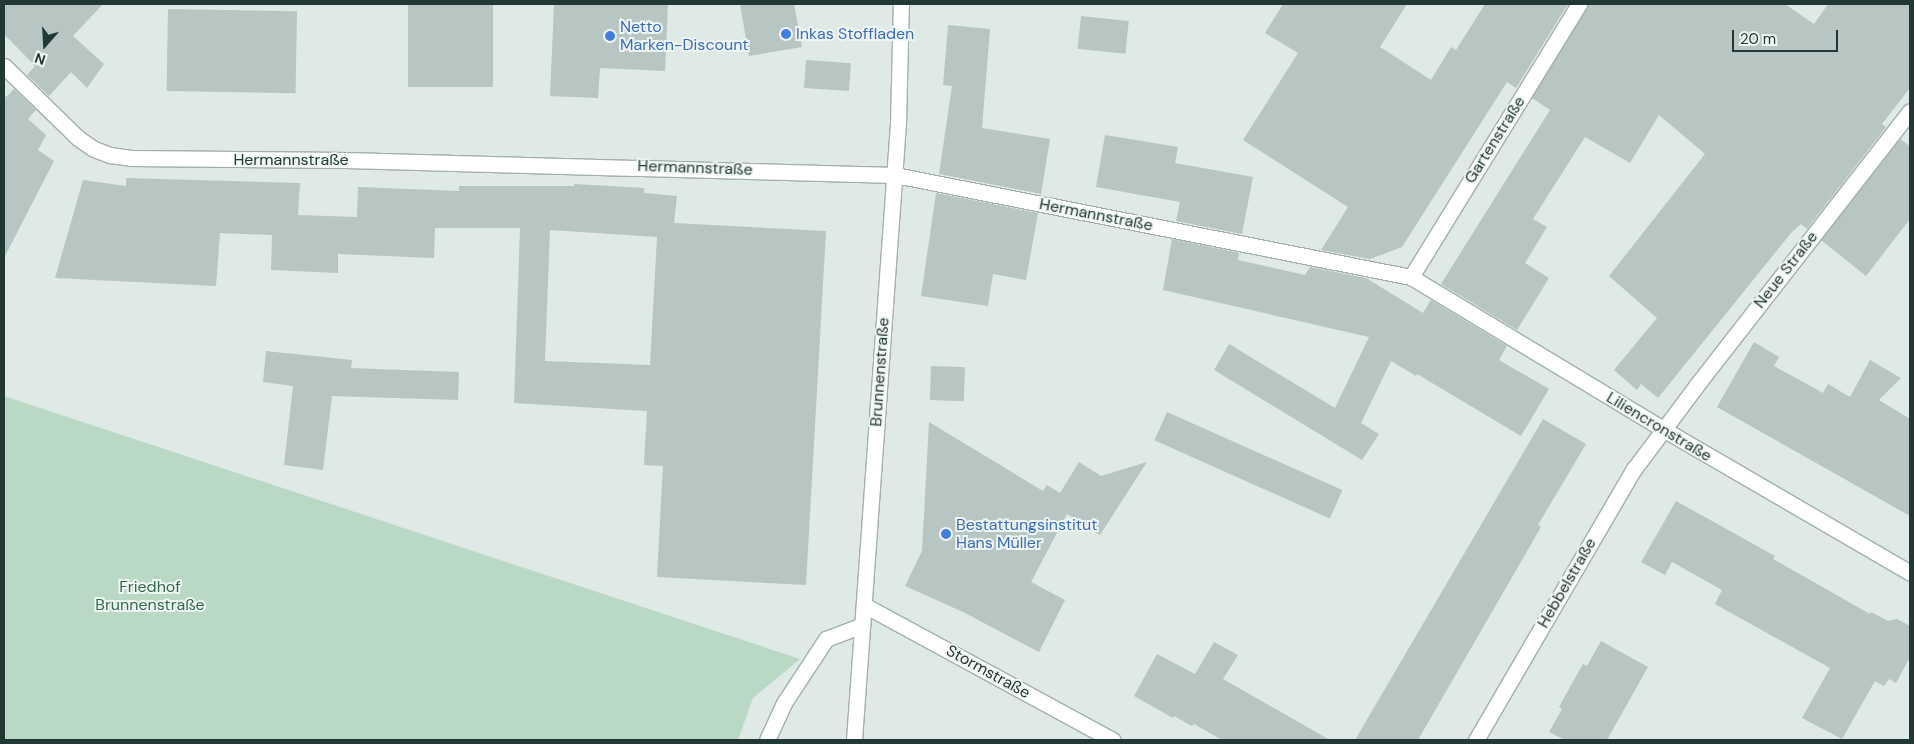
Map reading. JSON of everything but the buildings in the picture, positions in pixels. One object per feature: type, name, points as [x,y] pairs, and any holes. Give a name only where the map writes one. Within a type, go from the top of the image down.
[{"type":"street","name":"Brunnenstraße","points":[[854,740],[894,175],[901,4]]},
{"type":"street","name":"Gartenstraße","points":[[1411,277],[1580,4]]},
{"type":"street","name":"Hermannstraße","points":[[4,66],[78,138],[94,149],[110,155],[131,158],[346,160],[894,175],[1411,277]]},
{"type":"street","name":"Neue Straße","points":[[1663,429],[1910,111]]},
{"type":"street","name":"Liliencronstraße","points":[[1411,277],[1663,429],[1910,573]]},
{"type":"street","name":"Hebbelstraße","points":[[1476,740],[1634,469],[1663,429]]},
{"type":"street","name":"Stormstraße","points":[[864,604],[1113,740]]},
{"type":"street","points":[[767,740],[784,703],[826,639],[862,624]]},
{"type":"green space","name":"Friedhof Brunnenstraße","points":[[4,396],[800,659],[753,698],[738,740],[4,740]]},
{"type":"place","name":"Inkas Stoffladen","points":[[786,34]]},
{"type":"place","name":"Netto Marken-Discount","points":[[610,36]]},
{"type":"place","name":"Bestattungsinstitut Hans Müller","points":[[946,534]]}]
